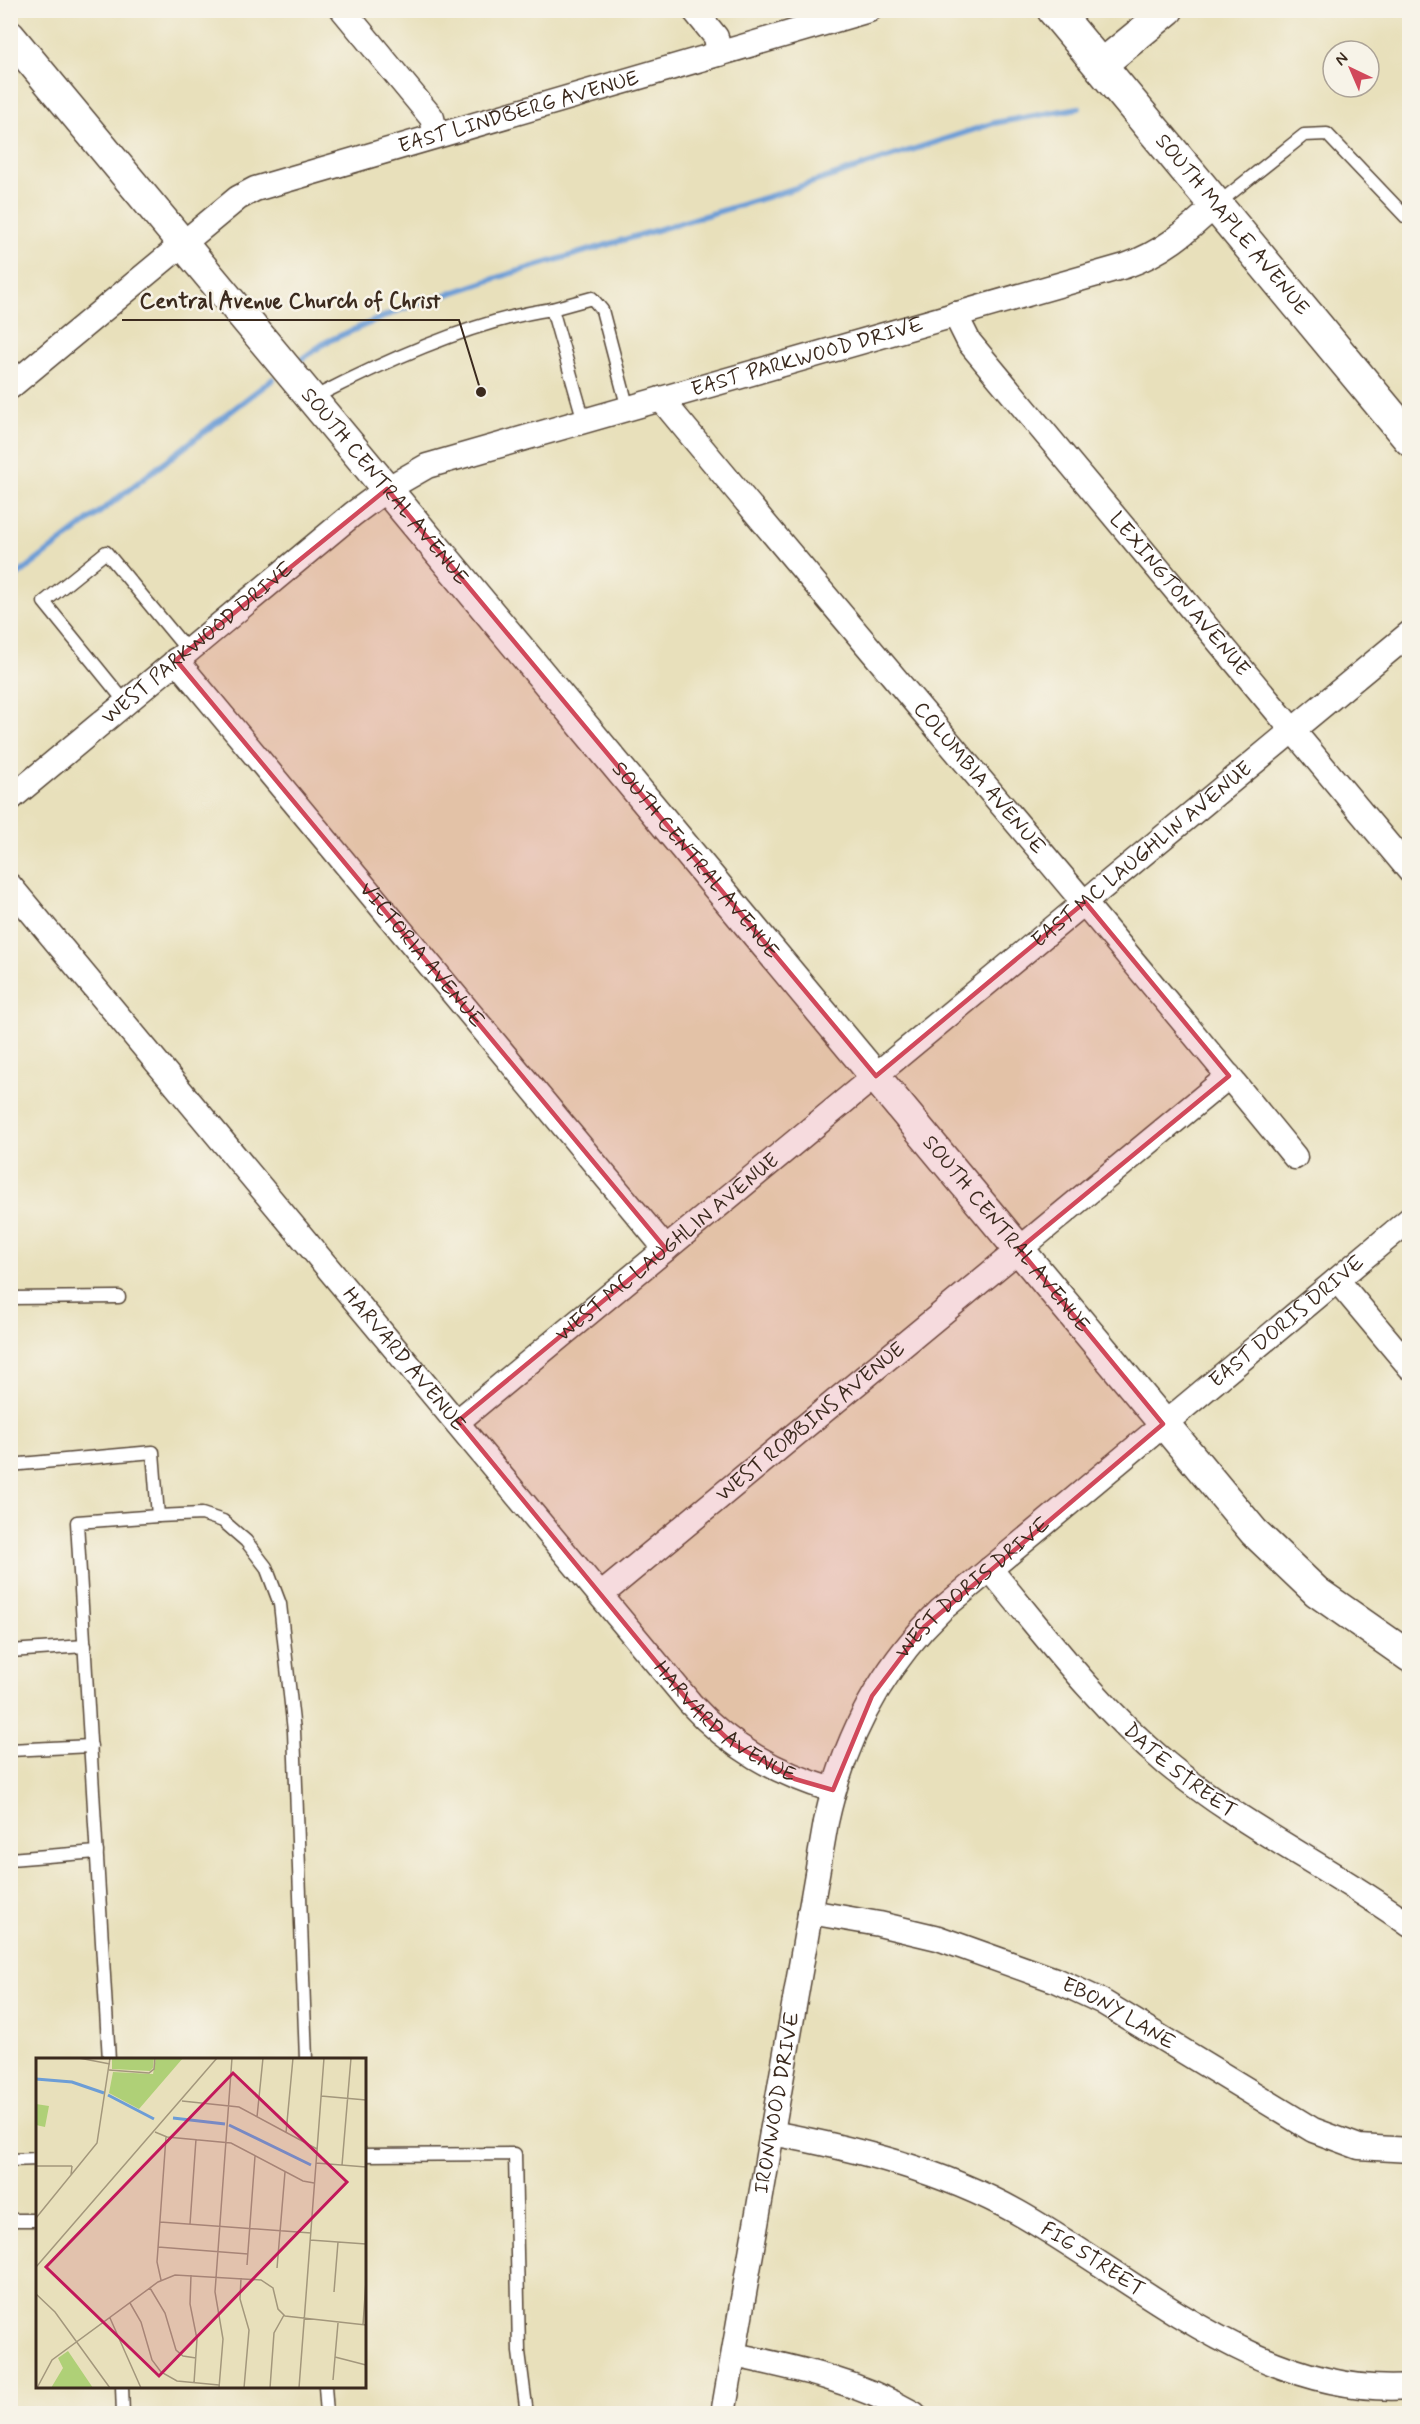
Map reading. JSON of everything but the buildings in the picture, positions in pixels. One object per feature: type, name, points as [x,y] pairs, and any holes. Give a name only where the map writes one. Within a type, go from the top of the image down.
[{"type":"main road","name":"SOUTH MAPLE AVENUE","points":[[1054,10],[1408,434]]},
{"type":"street","points":[[343,10],[432,118],[436,135]]},
{"type":"street","points":[[694,10],[716,37],[719,54]]},
{"type":"street","name":"EAST LINDBERG AVENUE","points":[[10,387],[238,198],[255,189],[869,10]]},
{"type":"street","points":[[1100,66],[1168,10]]},
{"type":"street","name":"SOUTH CENTRAL AVENUE","points":[[10,36],[1254,1532],[1284,1563],[1342,1613],[1410,1657]]},
{"type":"street","name":"EAST PARKWOOD DRIVE","points":[[387,489],[427,466],[1143,259],[1176,240],[1215,205]]},
{"type":"street","name":"LEXINGTON AVENUE","points":[[955,314],[969,342],[1410,871]]},
{"type":"street","name":"COLUMBIA AVENUE","points":[[661,399],[861,641],[1085,902],[1295,1157]]},
{"type":"street","name":"WEST PARKWOOD DRIVE","points":[[10,799],[387,489]]},
{"type":"street","name":"EAST MC LAUGHLIN AVENUE","points":[[876,1076],[1410,633]]},
{"type":"street","name":"VICTORIA AVENUE","points":[[182,656],[666,1249]]},
{"type":"street","name":"HARVARD AVENUE","points":[[10,886],[458,1421],[690,1703],[733,1744],[762,1763],[795,1779],[833,1790]]},
{"type":"street","name":"WEST MC LAUGHLIN AVENUE","points":[[458,1421],[876,1076]]},
{"type":"street","name":"WEST ROBBINS AVENUE","points":[[601,1595],[1229,1076]]},
{"type":"street","name":"EAST DORIS DRIVE","points":[[1163,1424],[1410,1218]]},
{"type":"street","points":[[1337,1280],[1410,1367]]},
{"type":"street","name":"WEST DORIS DRIVE","points":[[833,1790],[856,1726],[890,1668],[924,1626],[1163,1424]]},
{"type":"street","name":"DATE STREET","points":[[990,1569],[1092,1693],[1166,1763],[1242,1819],[1376,1900],[1410,1925]]},
{"type":"street","name":"IRONWOOD DRIVE","points":[[723,2414],[833,1790]]},
{"type":"street","name":"EBONY LANE","points":[[810,1912],[879,1924],[938,1938],[1058,1981],[1101,2001],[1313,2130],[1359,2147],[1410,2150]]},
{"type":"street","name":"FIG STREET","points":[[772,2133],[873,2154],[968,2187],[1017,2212],[1223,2339],[1276,2364],[1328,2380],[1363,2385],[1410,2387]]},
{"type":"street","points":[[734,2355],[813,2371],[847,2382],[914,2414]]},
{"type":"lane","points":[[1215,205],[1304,135],[1315,132],[1327,134],[1408,218]]},
{"type":"lane","points":[[312,398],[385,361],[532,312],[592,298],[602,310],[628,409]]},
{"type":"lane","points":[[552,309],[584,421]]},
{"type":"lane","points":[[126,703],[44,602],[106,552],[182,656]]},
{"type":"lane","points":[[10,1298],[119,1297]]},
{"type":"lane","points":[[10,1465],[153,1452],[158,1516]]},
{"type":"lane","points":[[109,2058],[77,1522],[202,1514],[223,1521],[246,1541],[266,1568],[280,1604],[294,1731],[306,2058]]},
{"type":"lane","points":[[10,1651],[85,1646]]},
{"type":"lane","points":[[10,1750],[91,1746]]},
{"type":"lane","points":[[10,1859],[97,1852]]},
{"type":"lane","points":[[366,2155],[515,2154],[519,2352],[527,2414]]},
{"type":"lane","points":[[10,2160],[36,2159]]},
{"type":"lane","points":[[10,2220],[36,2220]]},
{"type":"lane","points":[[122,2388],[123,2414]]},
{"type":"lane","points":[[326,2388],[327,2414]]},
{"type":"highlighted area","points":[[387,489],[876,1076],[1085,902],[1229,1076],[1019,1249],[1163,1424],[924,1627],[872,1696],[833,1790],[795,1779],[733,1744],[690,1703],[458,1421],[666,1249],[176,660]]},
{"type":"waterway","points":[[302,359],[326,342],[397,311],[509,274],[774,195],[994,123],[1079,108]]},
{"type":"waterway","points":[[10,581],[273,379]]},
{"type":"place","name":"Central Avenue Church of Christ","points":[[481,392]]}]
